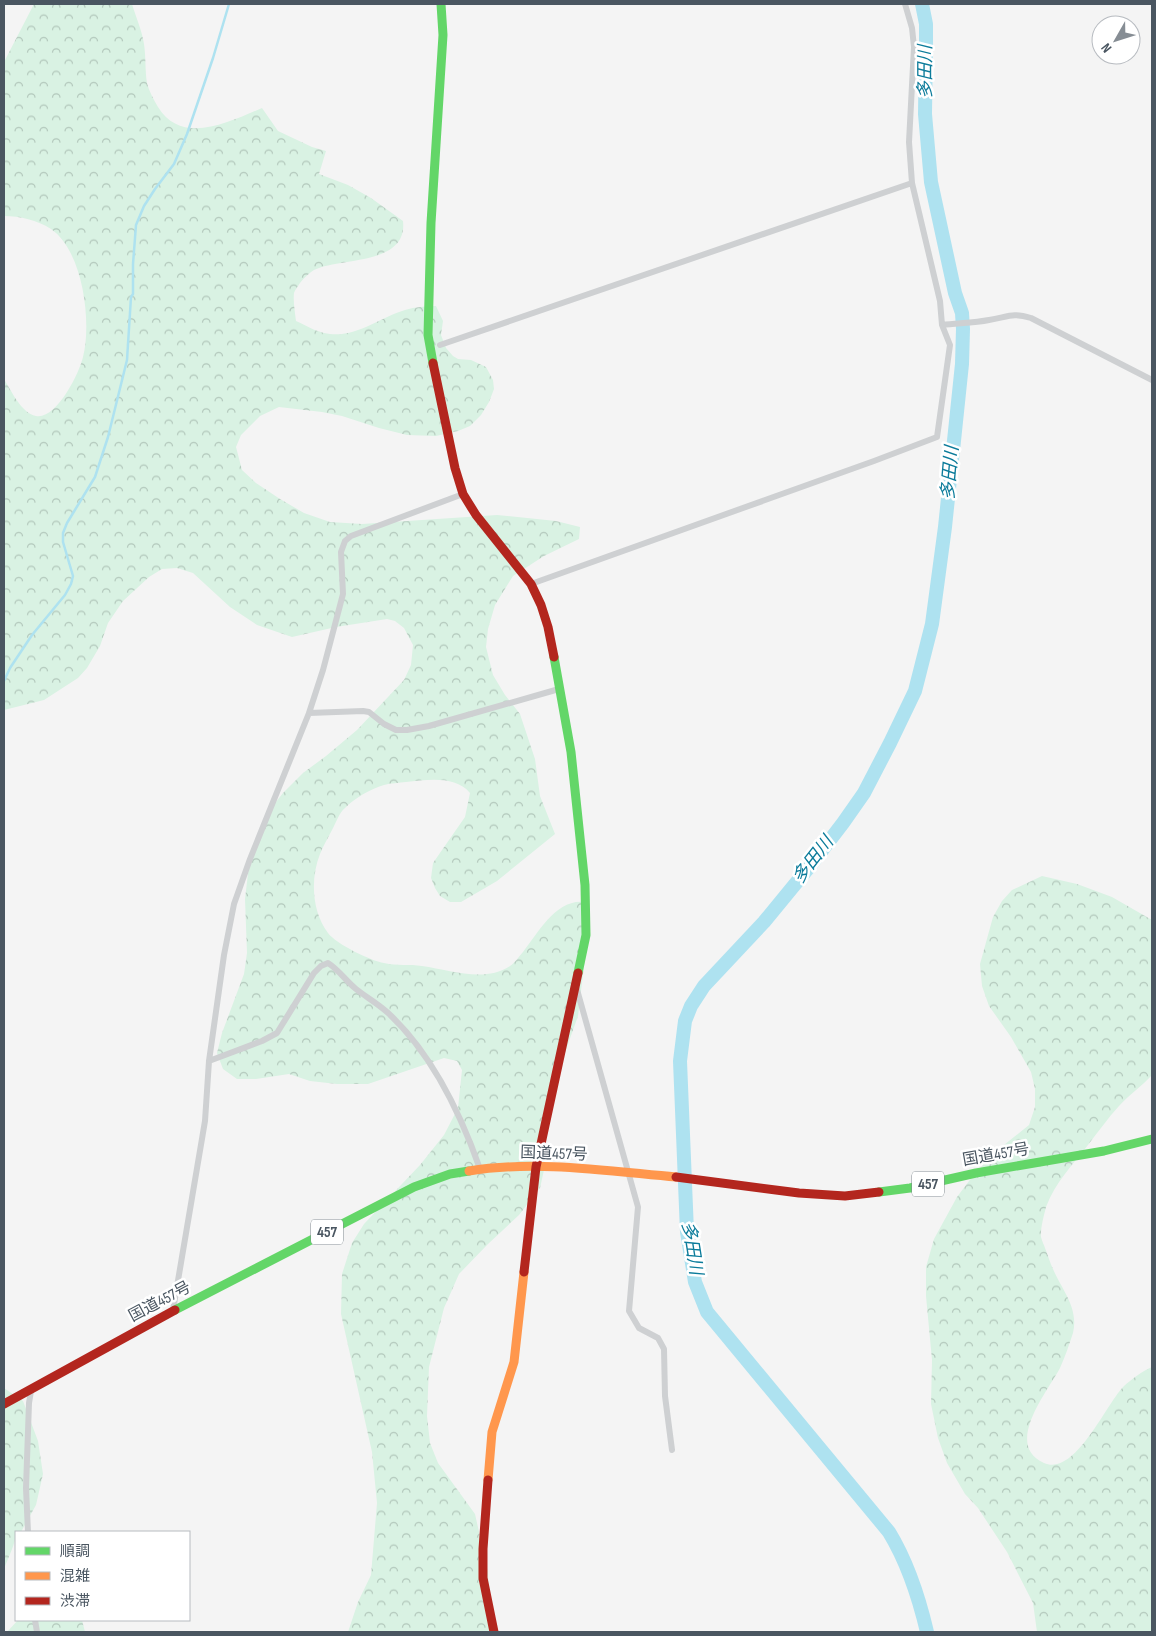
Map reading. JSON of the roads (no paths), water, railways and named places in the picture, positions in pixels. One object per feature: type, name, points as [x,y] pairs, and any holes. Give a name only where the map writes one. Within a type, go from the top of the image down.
[{"type":"main road","points":[[441,4],[443,34],[431,222],[428,335],[431,355],[462,494],[530,584],[541,605],[548,627],[571,752],[585,885],[586,935],[584,950],[536,1168],[514,1362],[492,1432],[489,1456],[483,1578],[494,1632]]},
{"type":"main road","name":"国道457号","points":[[4,1404],[173,1311],[414,1186],[450,1174],[493,1167],[558,1167],[680,1177],[799,1193],[845,1196],[910,1188],[976,1172],[1104,1152],[1152,1139]]},
{"type":"street","points":[[530,584],[937,437],[950,345],[942,325],[940,301],[912,183],[909,142],[914,47],[912,28],[906,4]]},
{"type":"street","points":[[440,345],[912,183]]},
{"type":"street","points":[[942,325],[984,321],[1009,315],[1021,315],[1031,318],[1152,380]]},
{"type":"street","points":[[173,1311],[205,1121],[208,1060],[224,955],[239,887],[309,714],[323,670],[343,594],[341,552],[344,541],[350,536],[462,494]]},
{"type":"street","points":[[309,714],[363,711],[369,712],[384,724],[396,730],[407,730],[429,726],[559,689]]},
{"type":"street","points":[[208,1060],[262,1042],[277,1033],[314,973],[321,966],[328,963],[386,1012],[424,1054],[450,1099],[480,1169]]},
{"type":"street","points":[[576,984],[638,1207],[630,1311],[639,1328],[658,1338],[664,1350],[665,1396],[672,1450]]},
{"type":"street","points":[[28,1531],[26,1488],[28,1403],[31,1389]]},
{"type":"waterway","points":[[4,681],[10,668],[32,635],[65,595],[71,584],[73,576],[63,542],[63,533],[95,477],[108,437],[127,360],[131,297],[133,294],[136,225],[144,206],[174,164],[187,134],[229,4]]},
{"type":"waterway","name":"多田川","points":[[922,4],[926,24],[925,114],[931,182],[955,293],[962,313],[963,329],[962,364],[945,527],[932,624],[915,691],[864,793],[810,866],[764,922],[704,986],[691,1006],[685,1021],[680,1061],[687,1232],[695,1282],[707,1312],[889,1532],[902,1556],[912,1581],[927,1632]]}]
